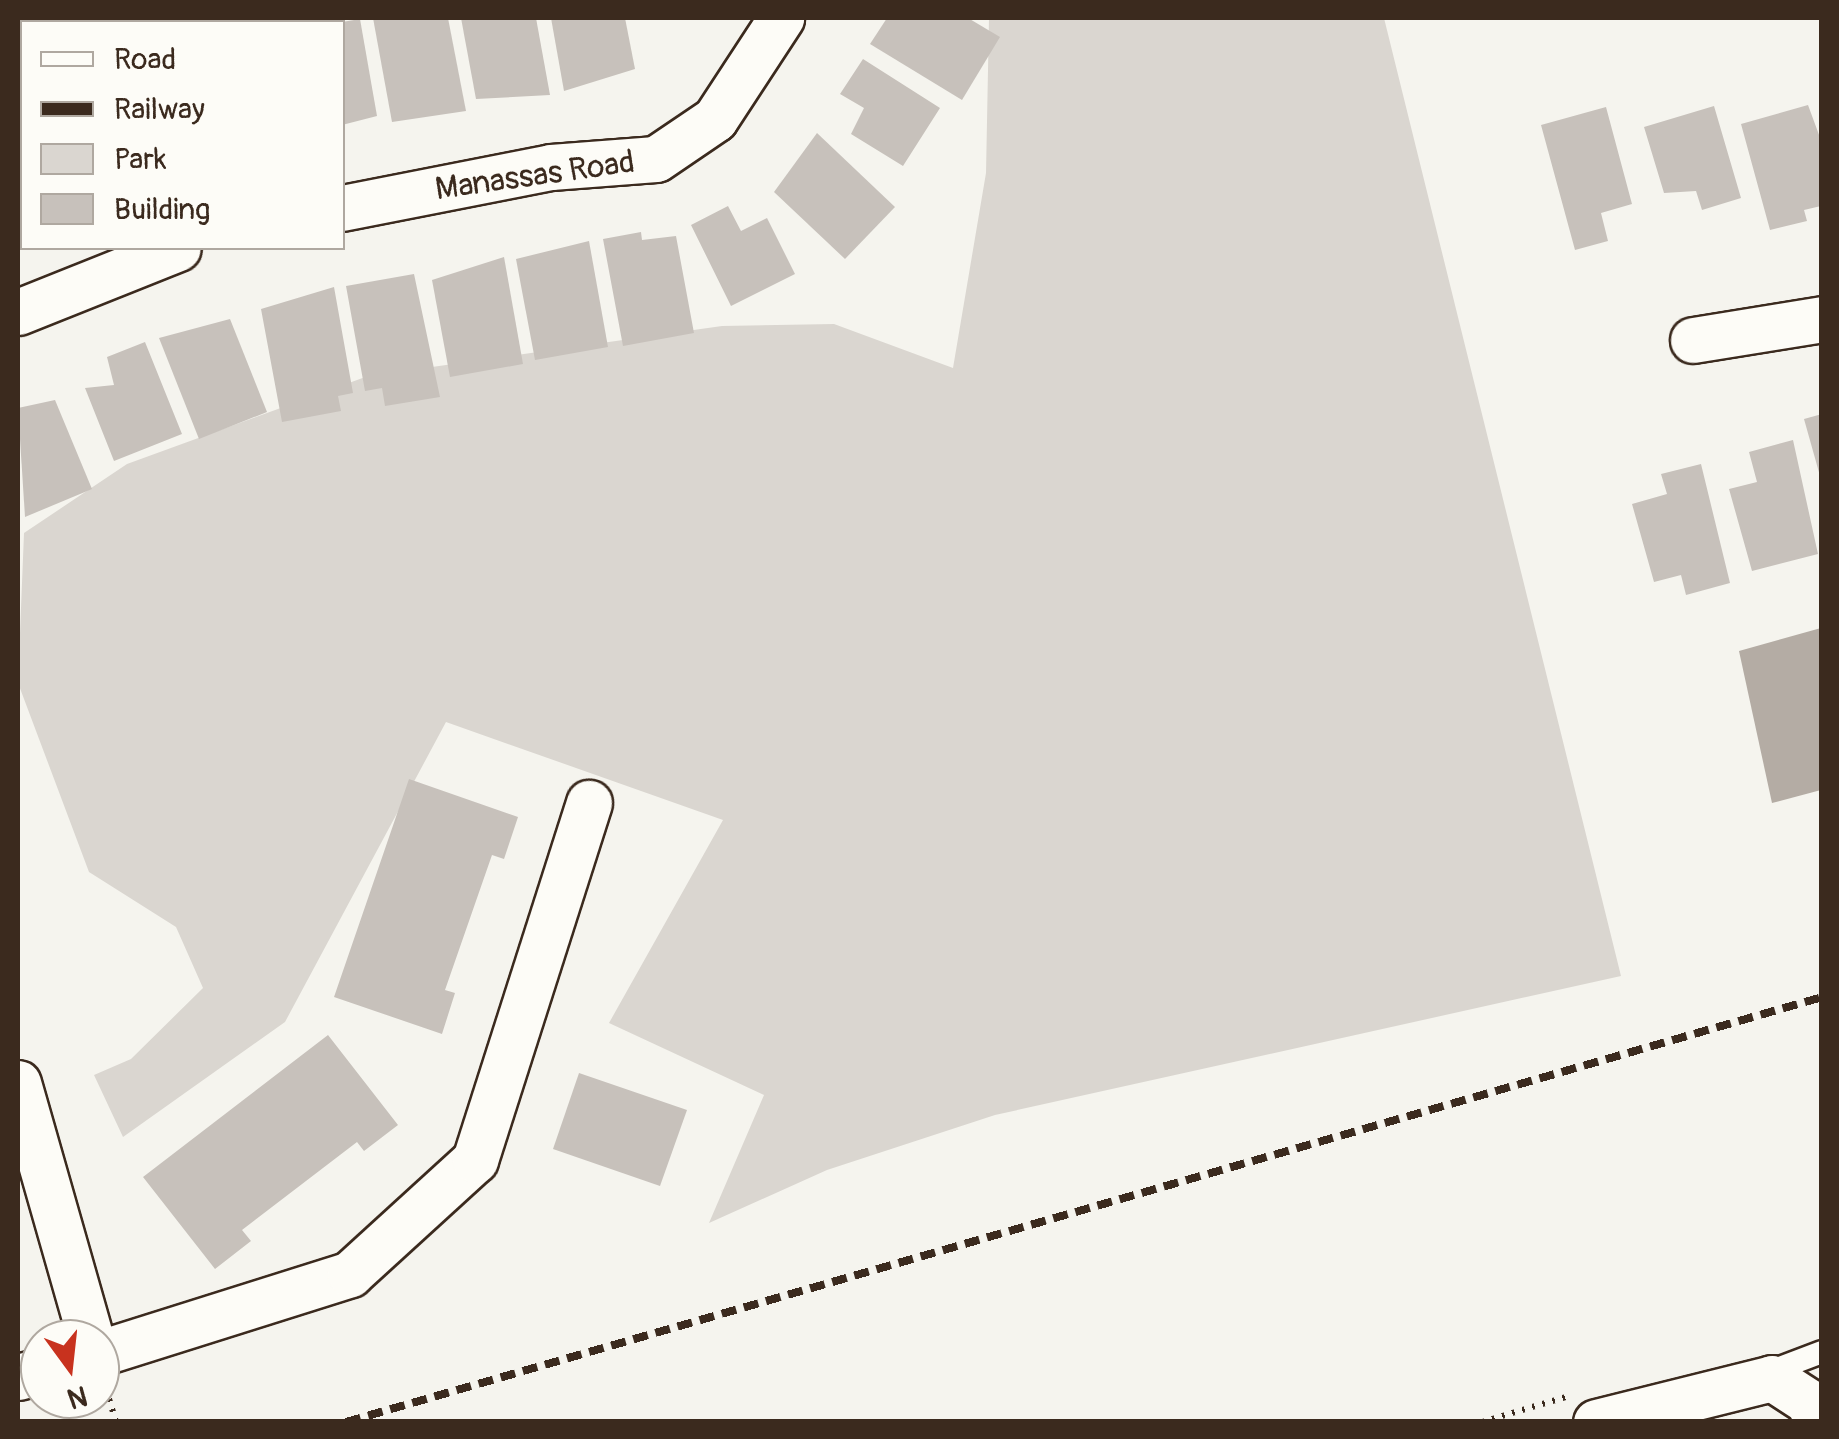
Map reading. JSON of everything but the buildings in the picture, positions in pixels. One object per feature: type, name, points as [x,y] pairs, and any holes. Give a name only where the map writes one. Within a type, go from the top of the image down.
[{"type":"street","name":"Manassas Road","points":[[345,207],[551,167],[656,159],[715,120],[781,18]]},
{"type":"street","points":[[18,312],[173,250]]},
{"type":"street","points":[[1693,340],[1822,320]]},
{"type":"street","points":[[120,1347],[350,1274],[475,1160],[589,803]]},
{"type":"street","points":[[18,1083],[85,1319]]},
{"type":"street","points":[[1609,1420],[1751,1380],[1792,1386],[1817,1422]]},
{"type":"lane","points":[[1751,1380],[1822,1352]]},
{"type":"green space","points":[[989,18],[1384,18],[1621,976],[995,1115],[827,1170],[709,1223],[764,1095],[609,1023],[723,820],[446,722],[285,1022],[123,1137],[94,1075],[131,1059],[203,988],[176,927],[89,872],[18,683],[24,533],[127,464],[368,376],[722,326],[834,324],[953,368],[986,173]]},
{"type":"shaded area","points":[[1821,628],[1821,790],[1772,803],[1739,651]]},
{"type":"railway","points":[[346,1422],[1822,997]]}]
